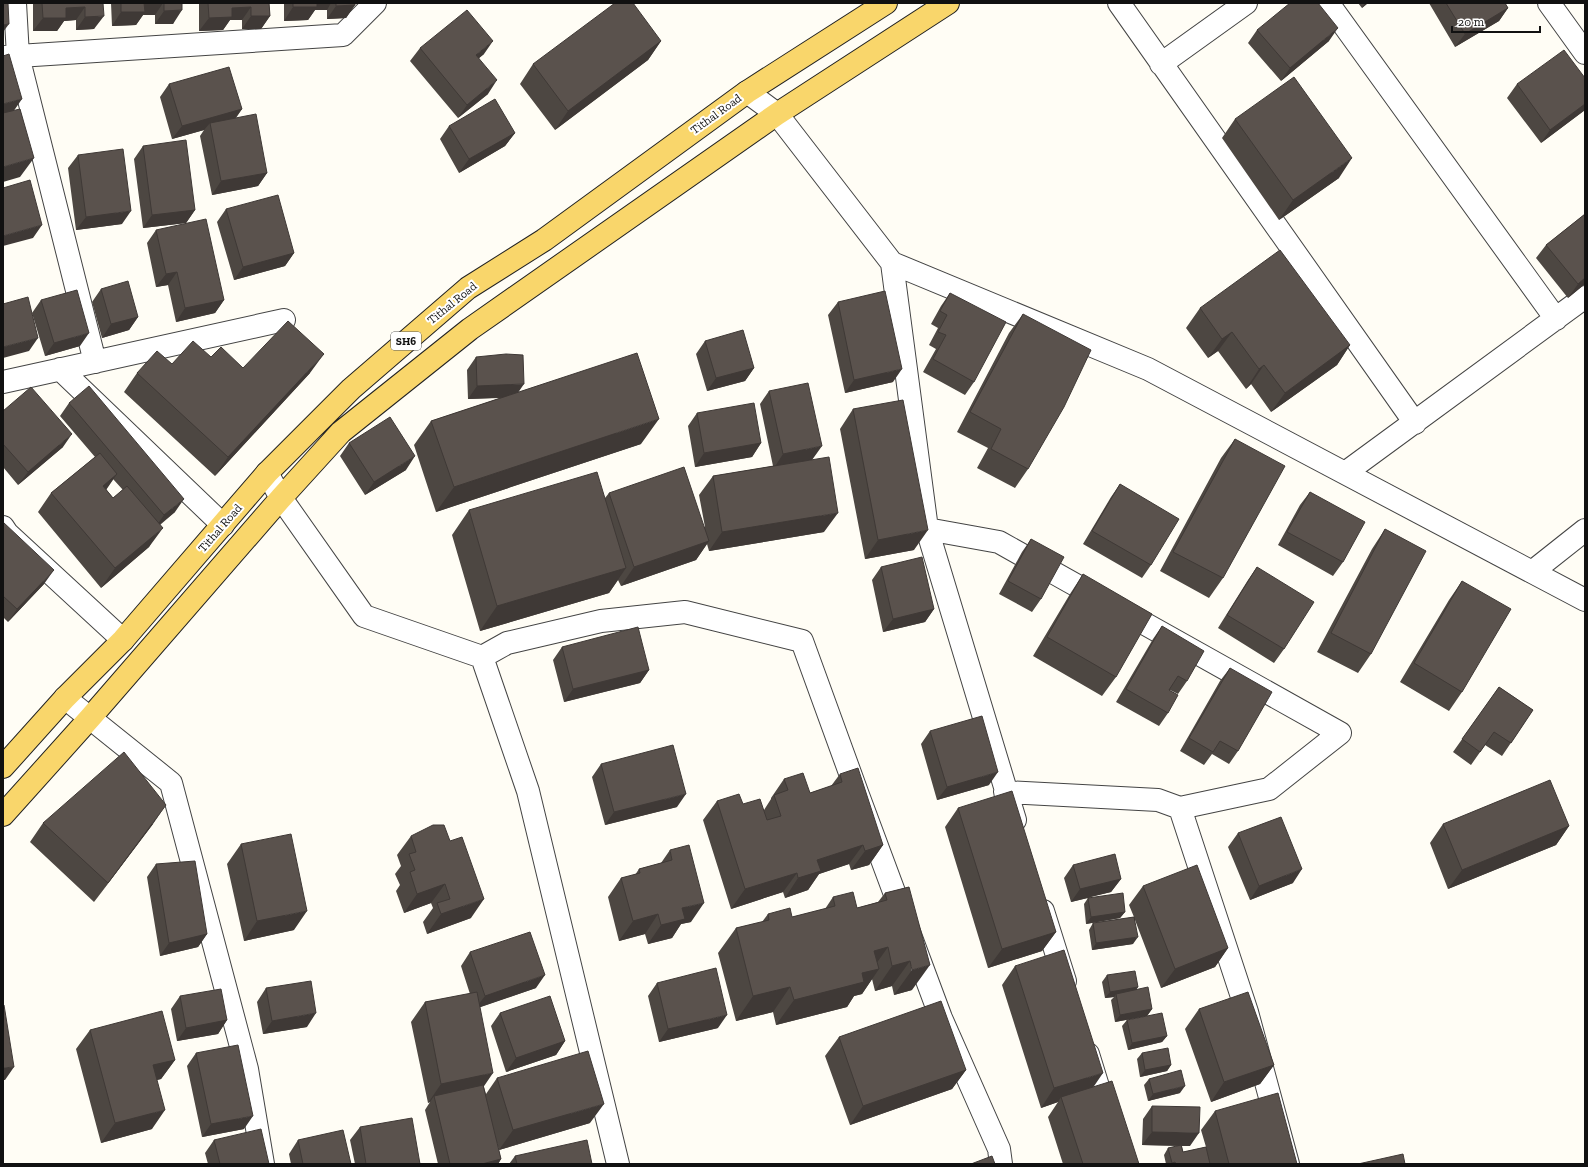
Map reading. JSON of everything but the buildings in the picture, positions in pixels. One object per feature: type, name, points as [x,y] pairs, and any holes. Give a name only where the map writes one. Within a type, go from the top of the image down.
[{"type":"main road","points":[[3,815],[90,718],[281,498],[341,432],[470,328],[777,114],[948,3]]},
{"type":"main road","name":"Tithal Road","points":[[3,767],[65,698],[123,640],[267,474],[351,389],[468,288],[544,240],[747,92],[877,6]]},
{"type":"street","points":[[15,3],[10,56],[96,362]]},
{"type":"street","points":[[1119,3],[1415,423]]},
{"type":"street","points":[[1161,64],[1246,3]]},
{"type":"street","points":[[1328,3],[1556,318]]},
{"type":"street","points":[[1548,3],[1585,53]]},
{"type":"street","points":[[10,56],[343,35],[370,5]]},
{"type":"street","points":[[747,92],[777,114],[892,263],[1148,369],[1585,600]]},
{"type":"street","points":[[892,263],[927,529],[1020,837]]},
{"type":"street","points":[[1345,473],[1585,297]]},
{"type":"street","points":[[3,382],[284,320]]},
{"type":"street","points":[[60,369],[223,525]]},
{"type":"street","points":[[267,474],[281,498],[364,616],[482,657],[507,643],[601,621],[685,612],[802,641],[941,1018],[999,1149],[1001,1164]]},
{"type":"street","points":[[3,527],[7,533],[123,640]]},
{"type":"street","points":[[927,529],[999,542],[1340,733],[1269,790],[1180,808],[1158,800],[1006,792]]},
{"type":"street","points":[[1532,572],[1585,530]]},
{"type":"street","points":[[482,657],[528,791],[618,1164]]},
{"type":"street","points":[[65,698],[171,783],[247,1069],[263,1164]]},
{"type":"street","points":[[1180,808],[1247,1012],[1288,1164]]},
{"type":"street","points":[[1036,890],[1070,997]]},
{"type":"street","points":[[1082,1035],[1122,1164]]}]
